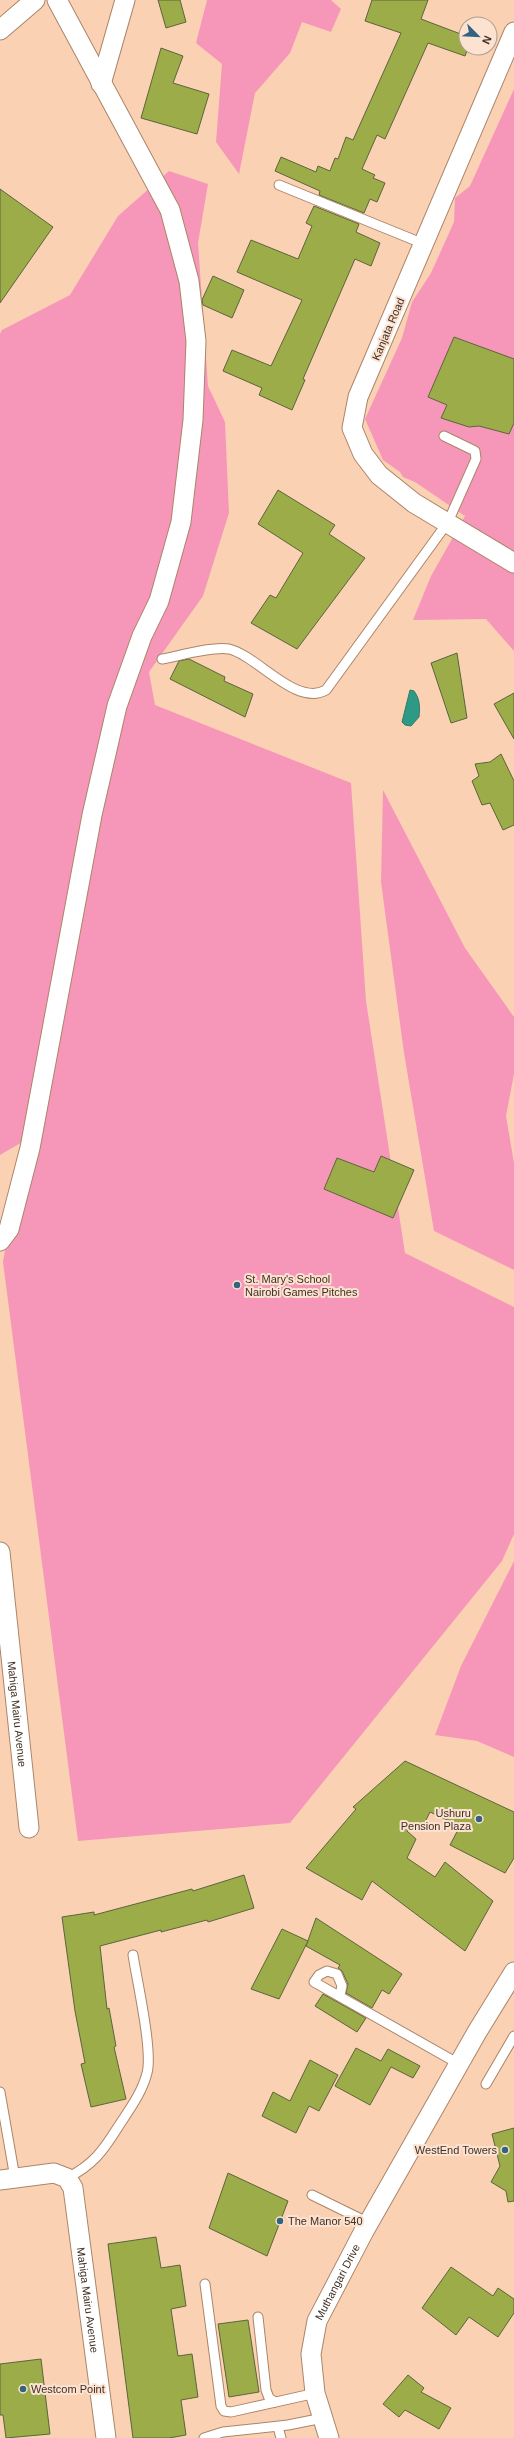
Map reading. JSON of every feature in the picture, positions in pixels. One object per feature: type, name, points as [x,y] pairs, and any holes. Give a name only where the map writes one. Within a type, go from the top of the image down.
[{"type":"street","points":[[0,30],[35,0]]},
{"type":"street","points":[[0,1241],[9,1229],[30,1148],[92,815],[117,706],[142,636],[159,601],[181,522],[193,420],[196,341],[190,288],[170,210],[57,0]]},
{"type":"street","points":[[101,84],[125,0]]},
{"type":"street","name":"Kanjata Road","points":[[514,32],[358,398],[352,428],[363,454],[379,475],[414,503],[448,522],[514,563]]},
{"type":"street","name":"Mahiga Mairu Avenue","points":[[0,1552],[29,1828]]},
{"type":"street","name":"Muthangari Drive","points":[[329,2438],[316,2393],[311,2354],[317,2321],[369,2223],[459,2064],[514,1972]]},
{"type":"street","points":[[7,2179],[61,2175]]},
{"type":"street","name":"Mahiga Mairu Avenue","points":[[61,2175],[73,2188],[106,2438]]},
{"type":"lane","points":[[279,185],[424,244]]},
{"type":"lane","points":[[162,660],[228,649],[240,654],[301,692],[318,694],[326,690],[448,522],[476,459],[475,451],[470,447],[444,436]]},
{"type":"lane","points":[[61,2175],[86,2169],[103,2150],[140,2093],[148,2072],[147,2044],[133,1955]]},
{"type":"lane","points":[[340,1995],[459,2064]]},
{"type":"lane","points":[[486,2084],[514,2036]]},
{"type":"lane","points":[[0,2092],[7,2179]]},
{"type":"lane","points":[[312,2195],[369,2223]]},
{"type":"lane","points":[[205,2284],[221,2406],[224,2411],[231,2412],[316,2393]]},
{"type":"lane","points":[[258,2317],[266,2390],[275,2402]]},
{"type":"lane","points":[[204,2438],[223,2432],[278,2426],[323,2418]]},
{"type":"lane","points":[[278,2426],[281,2438]]},
{"type":"shaded area","points":[[207,0],[331,0],[341,9],[331,32],[302,22],[290,53],[255,93],[239,174],[216,142],[222,64],[196,43]]},
{"type":"shaded area","points":[[514,89],[514,651],[486,619],[413,620],[431,576],[465,516],[415,482],[403,477],[400,472],[383,460],[365,419],[402,338],[412,302],[431,273],[454,222],[455,198],[470,186]]},
{"type":"shaded area","name":"St. Mary's School Nairobi Games Pitches","points":[[169,171],[208,184],[198,243],[208,386],[225,422],[229,513],[203,596],[149,672],[155,705],[351,783],[366,1001],[405,1253],[514,1307],[514,1534],[502,1561],[290,1823],[78,1841],[3,1262],[24,1141],[0,1155],[0,334],[2,330],[70,295],[118,216]]},
{"type":"shaded area","points":[[383,790],[465,948],[514,1017],[514,1074],[506,1116],[514,1163],[514,1270],[434,1231],[404,1053],[381,882]]},
{"type":"shaded area","points":[[514,1561],[514,1757],[477,1741],[435,1735],[461,1666]]},
{"type":"water","points":[[410,690],[414,691],[416,694],[419,706],[419,717],[411,726],[405,725],[402,722]]},
{"type":"building","points":[[158,0],[180,0],[186,22],[166,28]]},
{"type":"building","points":[[372,0],[428,0],[421,19],[458,33],[458,54],[428,43],[385,139],[377,135],[362,169],[375,175],[373,178],[385,183],[377,202],[370,199],[364,213],[319,195],[320,191],[275,171],[281,157],[316,172],[318,166],[330,171],[335,158],[338,159],[346,137],[353,140],[401,33],[365,21]]},
{"type":"building","points":[[161,48],[183,56],[173,83],[209,94],[197,134],[141,118]]},
{"type":"building","points":[[0,189],[53,227],[0,303]]},
{"type":"building","points":[[314,206],[359,224],[356,232],[380,243],[371,266],[355,259],[303,379],[305,380],[292,410],[259,395],[262,388],[223,371],[232,350],[271,366],[302,300],[237,272],[251,240],[298,259],[312,226],[306,223]]},
{"type":"building","points":[[213,276],[244,290],[232,318],[203,305],[202,300]]},
{"type":"building","points":[[454,337],[514,359],[514,423],[509,434],[479,426],[469,427],[441,418],[447,405],[428,397]]},
{"type":"building","points":[[278,490],[335,525],[329,534],[365,558],[297,649],[251,623],[270,595],[276,598],[303,553],[258,524]]},
{"type":"building","points":[[457,653],[467,718],[451,723],[431,663]]},
{"type":"building","points":[[189,659],[225,677],[224,681],[253,694],[245,717],[170,679],[179,661]]},
{"type":"building","points":[[514,693],[514,739],[494,704]]},
{"type":"building","points":[[501,754],[514,781],[514,825],[503,830],[490,803],[482,805],[472,781],[479,776],[475,764],[490,762]]},
{"type":"building","points":[[381,1156],[414,1170],[393,1218],[324,1189],[337,1158],[374,1172]]},
{"type":"building","points":[[405,1761],[514,1812],[514,1858],[505,1873],[450,1845],[460,1826],[430,1812],[421,1830],[411,1825],[407,1831],[416,1839],[407,1858],[435,1877],[445,1862],[493,1901],[465,1951],[372,1881],[362,1900],[306,1868],[356,1809],[353,1807]]},
{"type":"building","points":[[244,1875],[254,1908],[208,1922],[207,1920],[161,1932],[161,1930],[100,1946],[107,2009],[109,2008],[116,2046],[114,2047],[126,2099],[91,2107],[81,2064],[85,2063],[75,2011],[62,1917],[94,1912],[94,1915],[192,1889],[193,1891]]},
{"type":"building","points":[[316,1918],[402,1974],[389,1994],[382,1990],[372,2008],[346,1993],[348,1984],[342,1971],[338,1968],[340,1965],[306,1946]]},
{"type":"building","points":[[282,1929],[308,1941],[279,1999],[251,1989]]},
{"type":"building","points":[[323,1994],[366,2018],[357,2032],[315,2006]]},
{"type":"building","points":[[356,2048],[381,2061],[388,2049],[420,2066],[413,2078],[391,2067],[370,2105],[335,2086]]},
{"type":"building","points":[[310,2060],[338,2075],[319,2111],[309,2106],[296,2133],[262,2116],[273,2092],[290,2101]]},
{"type":"building","name":"WestEnd Towers","points":[[514,2128],[514,2201],[508,2202],[506,2191],[491,2182],[500,2166],[492,2134]]},
{"type":"building","points":[[228,2173],[288,2201],[267,2256],[209,2228]]},
{"type":"building","points":[[156,2237],[161,2268],[180,2265],[186,2306],[171,2309],[178,2356],[192,2354],[198,2397],[181,2400],[186,2435],[169,2438],[133,2438],[108,2244]]},
{"type":"building","points":[[451,2267],[493,2296],[498,2288],[514,2299],[514,2313],[498,2337],[469,2317],[456,2335],[422,2308]]},
{"type":"building","points":[[248,2320],[259,2392],[229,2397],[218,2324]]},
{"type":"building","name":"Westcom Point","points":[[41,2359],[50,2434],[6,2438],[3,2415],[0,2415],[0,2364]]},
{"type":"building","points":[[408,2375],[424,2388],[421,2392],[451,2408],[439,2429],[405,2410],[399,2417],[383,2404]]},
{"type":"place","name":"St. Mary's School Nairobi Games Pitches","points":[[237,1285]]},
{"type":"place","name":"Ushuru Pension Plaza","points":[[479,1819]]},
{"type":"place","name":"WestEnd Towers","points":[[505,2150]]},
{"type":"place","name":"The Manor 540","points":[[280,2221]]},
{"type":"place","name":"Westcom Point","points":[[23,2389]]}]
